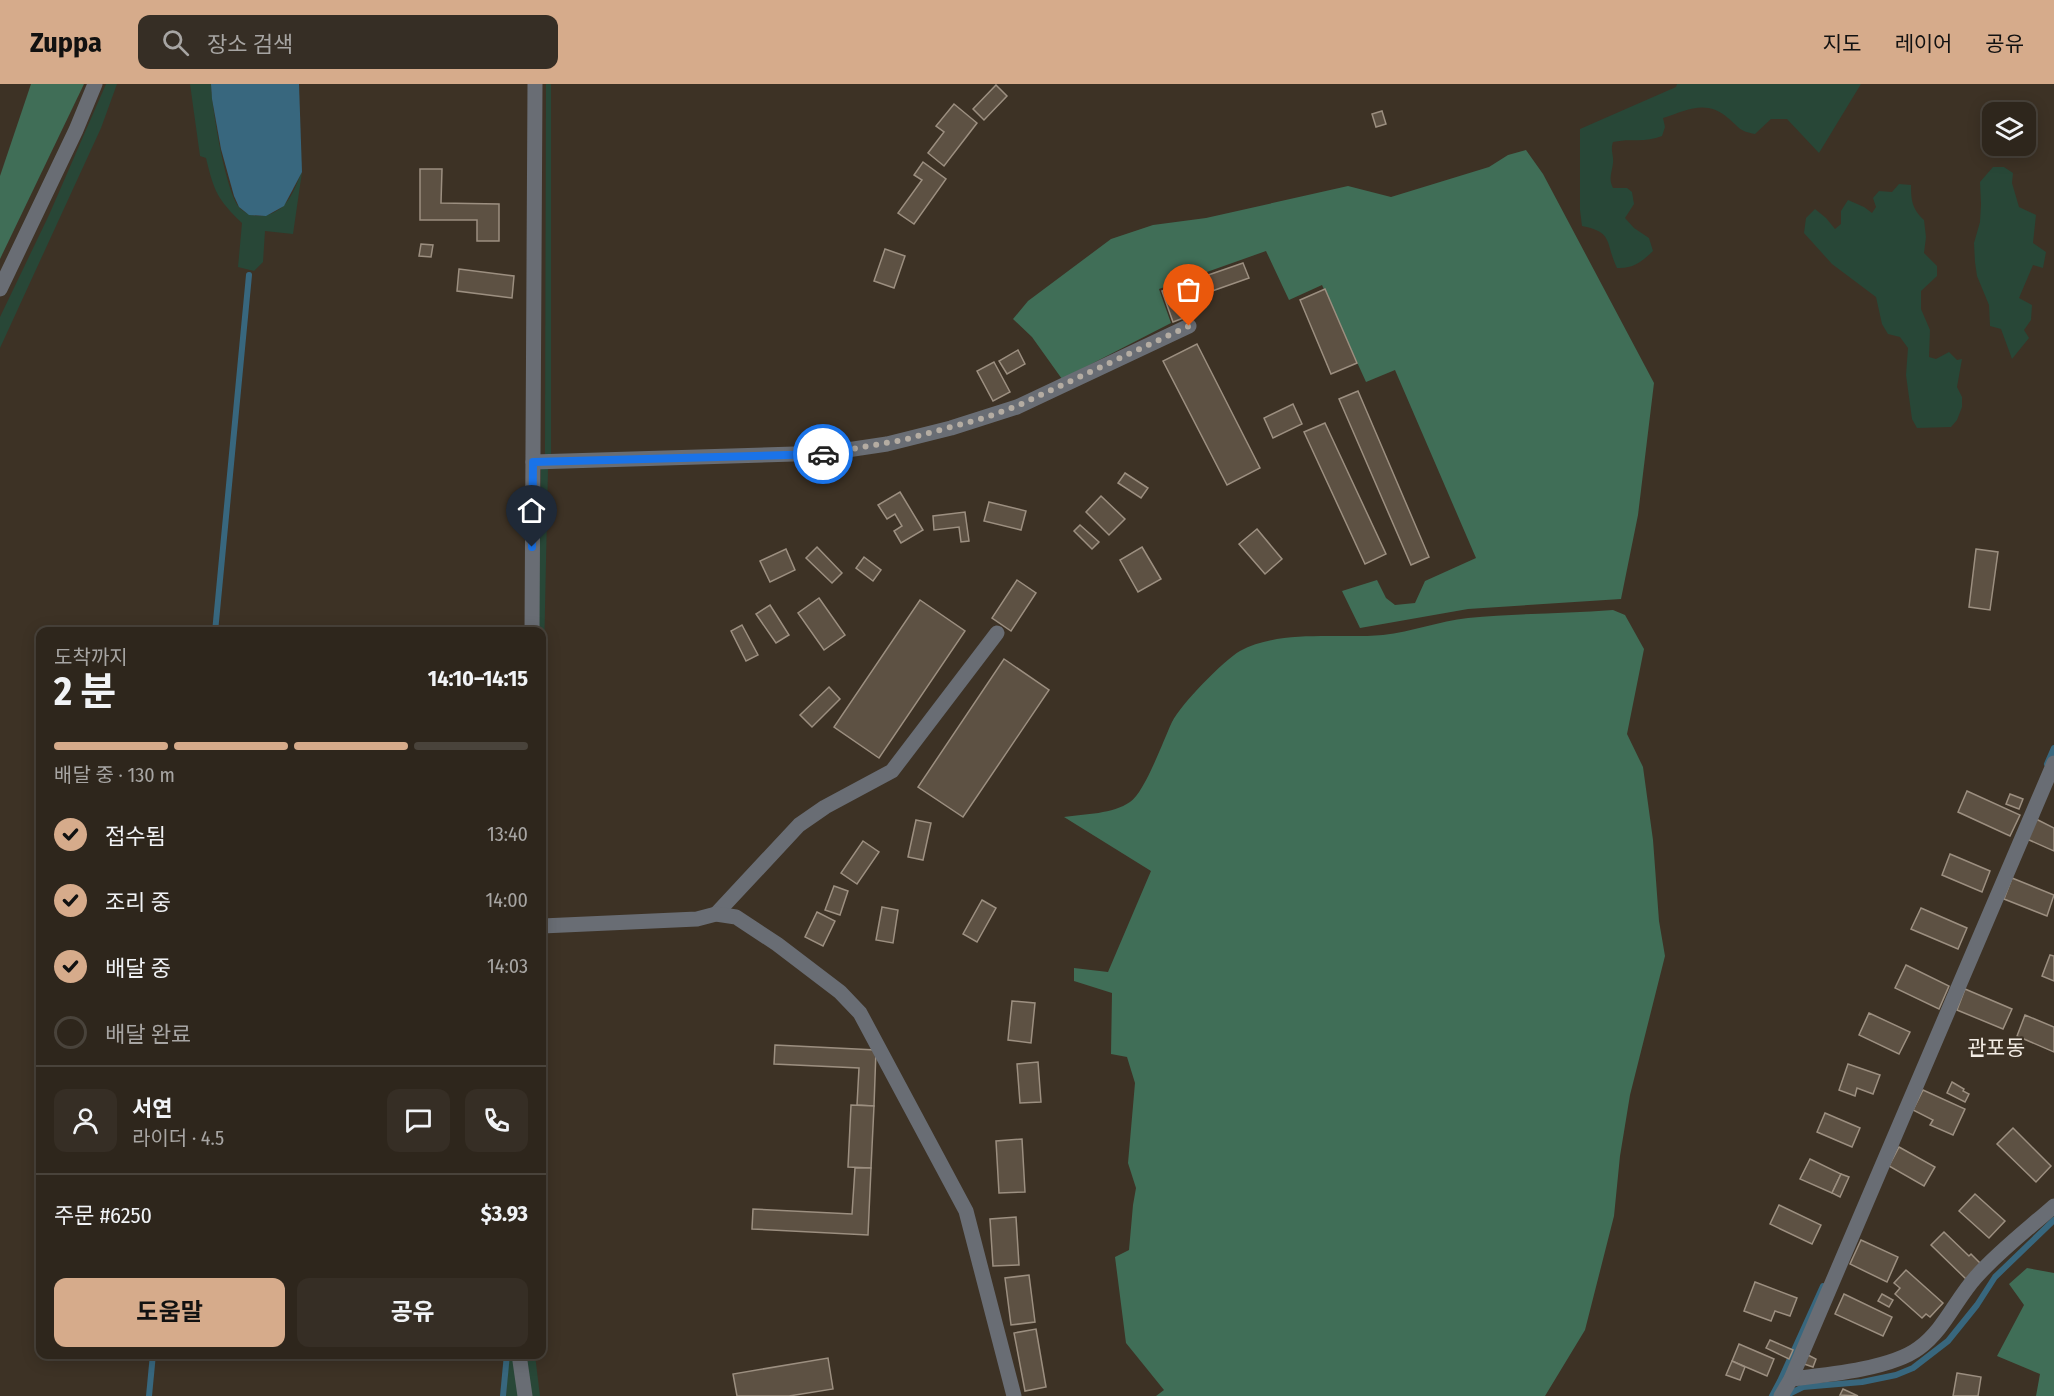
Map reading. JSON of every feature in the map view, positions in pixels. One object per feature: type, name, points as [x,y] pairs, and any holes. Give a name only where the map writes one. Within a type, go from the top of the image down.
[{"type":"street","points":[[0,289],[76,130],[95,84]]},
{"type":"street","points":[[532,627],[535,84]]},
{"type":"street","points":[[533,462],[827,453],[887,444],[951,428],[1017,406],[1189,326]]},
{"type":"street","points":[[716,914],[799,825],[825,807],[892,771],[997,633]]},
{"type":"street","points":[[1781,1396],[1791,1379],[2054,763]]},
{"type":"street","points":[[546,927],[697,919],[716,914],[736,917],[777,944],[840,992],[860,1013],[966,1211],[1014,1396]]},
{"type":"street","points":[[1791,1379],[1854,1370],[1895,1359],[1919,1349],[1943,1323],[1975,1278],[1994,1258],[2054,1206]]},
{"type":"street","points":[[520,1359],[525,1396]]},
{"type":"green space","points":[[31,84],[84,84],[0,259],[0,176]]},
{"type":"green space","points":[[106,84],[117,84],[101,128],[0,348],[0,317],[49,215]]},
{"type":"green space","points":[[190,84],[211,84],[224,166],[234,198],[244,211],[262,216],[279,209],[290,197],[302,172],[293,234],[265,231],[263,262],[254,271],[238,267],[242,223],[222,201],[211,179],[206,158],[200,156]]},
{"type":"green space","points":[[546,84],[551,84],[551,454],[545,454]]},
{"type":"green space","points":[[1677,84],[1861,84],[1819,153],[1787,119],[1771,119],[1755,134],[1738,127],[1720,112],[1704,108],[1689,109],[1663,118],[1665,127],[1662,136],[1613,142],[1611,178],[1613,188],[1627,188],[1632,192],[1634,204],[1625,218],[1634,228],[1649,238],[1653,251],[1636,264],[1617,268],[1604,235],[1582,226],[1580,129],[1676,87]]},
{"type":"green space","points":[[1526,150],[1543,174],[1654,383],[1638,515],[1621,599],[1468,609],[1360,628],[1342,591],[1377,580],[1386,598],[1395,605],[1415,603],[1425,581],[1476,558],[1395,370],[1366,382],[1322,285],[1289,300],[1266,251],[1159,289],[1171,323],[1062,379],[1032,337],[1013,319],[1028,301],[1111,239],[1153,225],[1206,218],[1348,186],[1391,197],[1489,167],[1508,155]]},
{"type":"green space","points":[[1993,167],[2004,167],[2013,173],[2012,183],[2019,207],[2036,215],[2033,243],[2046,252],[2043,268],[2033,265],[2019,298],[2032,305],[2031,320],[2024,330],[2029,338],[2012,359],[2001,329],[1990,326],[1989,305],[1977,276],[1975,262],[1974,243],[1980,222],[1980,182]]},
{"type":"green space","points":[[1899,184],[1911,185],[1913,204],[1924,220],[1926,237],[1924,253],[1937,266],[1937,276],[1921,291],[1921,309],[1930,330],[1929,357],[1936,359],[1949,352],[1957,360],[1962,359],[1957,387],[1962,397],[1962,407],[1957,420],[1951,427],[1917,428],[1912,419],[1906,375],[1908,348],[1900,337],[1888,334],[1882,324],[1876,297],[1832,264],[1804,233],[1806,218],[1815,209],[1835,229],[1841,224],[1841,211],[1848,200],[1872,213],[1876,207],[1873,198],[1879,191],[1892,192]]},
{"type":"green space","points":[[541,467],[548,468],[545,627],[538,627]]},
{"type":"green space","points":[[1613,610],[1625,615],[1644,649],[1627,734],[1643,767],[1653,840],[1659,921],[1665,956],[1630,1095],[1620,1156],[1614,1216],[1585,1330],[1545,1396],[1156,1396],[1164,1390],[1126,1343],[1115,1257],[1129,1250],[1136,1188],[1128,1163],[1135,1083],[1127,1057],[1111,1054],[1112,993],[1074,981],[1074,968],[1108,972],[1151,871],[1064,817],[1107,811],[1130,802],[1142,788],[1172,722],[1184,705],[1233,656],[1256,644],[1291,637],[1383,635],[1468,618]]},
{"type":"green space","points":[[2027,1268],[2054,1273],[2054,1396],[2036,1396],[2040,1374],[1997,1356],[2024,1305],[2009,1284]]},
{"type":"green space","points":[[509,1359],[516,1359],[521,1396],[506,1396]]},
{"type":"green space","points":[[527,1359],[535,1359],[540,1396],[531,1396]]},
{"type":"water","points":[[211,84],[299,84],[302,172],[284,206],[266,216],[249,215],[239,207],[234,196],[221,149]]},
{"type":"building","points":[[996,85],[1007,96],[984,120],[973,109]]},
{"type":"building","points":[[954,104],[977,123],[944,166],[928,153],[944,132],[936,126]]},
{"type":"building","points":[[1382,111],[1386,124],[1376,127],[1372,114]]},
{"type":"building","points":[[923,162],[946,179],[914,224],[898,213],[922,180],[914,175]]},
{"type":"building","points":[[420,169],[442,169],[441,203],[499,204],[499,241],[477,241],[477,220],[420,220]]},
{"type":"building","points":[[421,244],[433,245],[431,257],[419,256]]},
{"type":"building","points":[[885,249],[905,256],[894,288],[874,281]]},
{"type":"building","points":[[1243,263],[1249,278],[1181,302],[1186,317],[1173,322],[1162,291]]},
{"type":"building","points":[[459,269],[514,276],[512,298],[457,291]]},
{"type":"building","points":[[1325,289],[1357,363],[1331,374],[1300,300]]},
{"type":"building","points":[[1197,344],[1260,468],[1227,485],[1163,361]]},
{"type":"building","points":[[1018,350],[1025,364],[1007,374],[999,361]]},
{"type":"building","points":[[994,362],[1010,392],[993,401],[977,371]]},
{"type":"building","points":[[1358,391],[1429,557],[1411,565],[1339,399]]},
{"type":"building","points":[[1293,404],[1302,424],[1273,438],[1264,418]]},
{"type":"building","points":[[1325,423],[1386,554],[1365,564],[1304,432]]},
{"type":"building","points":[[1125,473],[1148,488],[1141,498],[1118,483]]},
{"type":"building","points":[[900,492],[923,530],[901,543],[894,531],[902,526],[895,514],[887,519],[878,505]]},
{"type":"building","points":[[1101,496],[1125,519],[1109,535],[1086,512]]},
{"type":"building","points":[[989,502],[1026,511],[1021,530],[984,521]]},
{"type":"building","points":[[965,512],[969,541],[961,542],[959,527],[934,530],[933,516]]},
{"type":"building","points":[[1080,525],[1099,542],[1092,549],[1074,531]]},
{"type":"building","points":[[1257,529],[1282,559],[1265,574],[1239,544]]},
{"type":"building","points":[[817,547],[842,573],[832,583],[806,558]]},
{"type":"building","points":[[1142,547],[1161,579],[1138,592],[1120,560]]},
{"type":"building","points":[[786,549],[795,570],[770,582],[760,561]]},
{"type":"building","points":[[1976,549],[1998,552],[1990,610],[1969,607]]},
{"type":"building","points":[[864,557],[881,570],[873,581],[856,568]]},
{"type":"building","points":[[1017,580],[1036,593],[1011,631],[992,618]]},
{"type":"building","points":[[819,598],[845,635],[824,650],[798,613]]},
{"type":"building","points":[[920,600],[965,631],[879,758],[834,727]]},
{"type":"building","points":[[770,605],[789,635],[776,643],[756,614]]},
{"type":"building","points":[[742,625],[758,655],[746,661],[731,631]]},
{"type":"building","points":[[1004,659],[1049,690],[963,817],[918,787]]},
{"type":"building","points":[[829,687],[840,699],[812,727],[800,715]]},
{"type":"building","points":[[1967,791],[2020,815],[2010,836],[1958,812]]},
{"type":"building","points":[[2010,794],[2023,799],[2019,809],[2006,804]]},
{"type":"building","points":[[2036,819],[2054,828],[2054,851],[2027,839]]},
{"type":"building","points":[[916,820],[931,823],[923,860],[908,857]]},
{"type":"building","points":[[863,841],[879,852],[857,884],[841,873]]},
{"type":"building","points":[[1950,854],[1990,871],[1982,892],[1942,875]]},
{"type":"building","points":[[2012,878],[2054,895],[2047,916],[2004,899]]},
{"type":"building","points":[[834,886],[848,891],[840,915],[825,910]]},
{"type":"building","points":[[982,900],[996,908],[977,942],[963,934]]},
{"type":"building","points":[[882,907],[898,910],[893,943],[876,940]]},
{"type":"building","points":[[1921,908],[1967,928],[1958,949],[1911,929]]},
{"type":"building","points":[[817,912],[835,921],[823,946],[805,937]]},
{"type":"building","points":[[2050,955],[2054,956],[2054,981],[2042,976]]},
{"type":"building","points":[[1906,965],[1949,986],[1939,1009],[1895,988]]},
{"type":"building","points":[[1965,989],[2012,1009],[2003,1029],[1957,1010]]},
{"type":"building","points":[[1012,1001],[1035,1003],[1031,1043],[1008,1040]]},
{"type":"building","points":[[1869,1013],[1910,1032],[1899,1054],[1859,1035]]},
{"type":"building","points":[[2025,1015],[2054,1027],[2054,1052],[2017,1036]]},
{"type":"building","points":[[775,1045],[876,1050],[874,1106],[857,1105],[859,1068],[774,1064]]},
{"type":"building","points":[[1038,1062],[1041,1102],[1020,1103],[1017,1064]]},
{"type":"building","points":[[1848,1064],[1880,1075],[1873,1094],[1857,1088],[1855,1096],[1839,1090]]},
{"type":"building","points":[[1952,1082],[1969,1094],[1965,1102],[1947,1093]]},
{"type":"building","points":[[1923,1090],[1965,1109],[1953,1135],[1930,1125],[1933,1120],[1913,1110]]},
{"type":"building","points":[[851,1105],[874,1106],[871,1168],[848,1167]]},
{"type":"building","points":[[1825,1113],[1860,1128],[1852,1147],[1817,1132]]},
{"type":"building","points":[[2013,1128],[2051,1166],[2036,1182],[1997,1144]]},
{"type":"building","points":[[1022,1139],[1025,1192],[999,1193],[996,1141]]},
{"type":"building","points":[[1899,1147],[1935,1167],[1924,1186],[1889,1166]]},
{"type":"building","points":[[1810,1159],[1841,1174],[1832,1193],[1800,1179]]},
{"type":"building","points":[[855,1168],[871,1168],[868,1235],[752,1229],[753,1209],[852,1214]]},
{"type":"building","points":[[1841,1174],[1849,1177],[1840,1197],[1832,1193]]},
{"type":"building","points":[[1975,1194],[2005,1221],[1989,1238],[1959,1211]]},
{"type":"building","points":[[1779,1205],[1821,1225],[1812,1244],[1770,1224]]},
{"type":"building","points":[[1016,1217],[1019,1265],[993,1266],[990,1219]]},
{"type":"building","points":[[1944,1232],[1981,1264],[1966,1279],[1931,1245]]},
{"type":"building","points":[[1861,1240],[1898,1257],[1887,1282],[1850,1264]]},
{"type":"building","points":[[1906,1270],[1943,1303],[1930,1317],[1926,1314],[1922,1318],[1895,1294],[1900,1288],[1894,1283]]},
{"type":"building","points":[[1029,1275],[1035,1322],[1011,1325],[1005,1278]]},
{"type":"building","points":[[1755,1282],[1797,1298],[1790,1316],[1775,1311],[1771,1321],[1744,1311]]},
{"type":"building","points":[[1844,1294],[1892,1317],[1883,1336],[1835,1314]]},
{"type":"building","points":[[1882,1294],[1893,1300],[1889,1307],[1878,1301]]},
{"type":"building","points":[[1036,1329],[1046,1387],[1025,1391],[1014,1333]]},
{"type":"building","points":[[1770,1340],[1793,1350],[1789,1359],[1766,1348]]},
{"type":"building","points":[[1739,1344],[1774,1359],[1767,1376],[1732,1361]]},
{"type":"building","points":[[1808,1355],[1816,1359],[1813,1367],[1804,1364]]},
{"type":"building","points":[[828,1358],[833,1389],[789,1396],[737,1396],[733,1374]]},
{"type":"building","points":[[1732,1361],[1745,1367],[1740,1380],[1726,1375]]},
{"type":"building","points":[[1957,1373],[1981,1377],[1978,1396],[1953,1396]]},
{"type":"building","points":[[1843,1389],[1858,1396],[1840,1395]]},
{"type":"waterway","points":[[215,627],[249,275]]},
{"type":"waterway","points":[[2047,764],[2054,748]]},
{"type":"waterway","points":[[1785,1396],[1803,1387],[1862,1382],[1896,1375],[1913,1368],[1948,1341],[1977,1305],[1995,1277],[2054,1220]]},
{"type":"waterway","points":[[1772,1396],[1823,1286]]},
{"type":"waterway","points":[[149,1396],[153,1359]]},
{"type":"waterway","points":[[503,1396],[507,1359]]},
{"type":"way so far","points":[[823,454],[887,444],[984,418],[1017,406],[1189,326]]},
{"type":"district","name":"관포동","points":[[1996,1048]]},
{"type":"route","points":[[532,547],[533,462],[823,454]]}]
